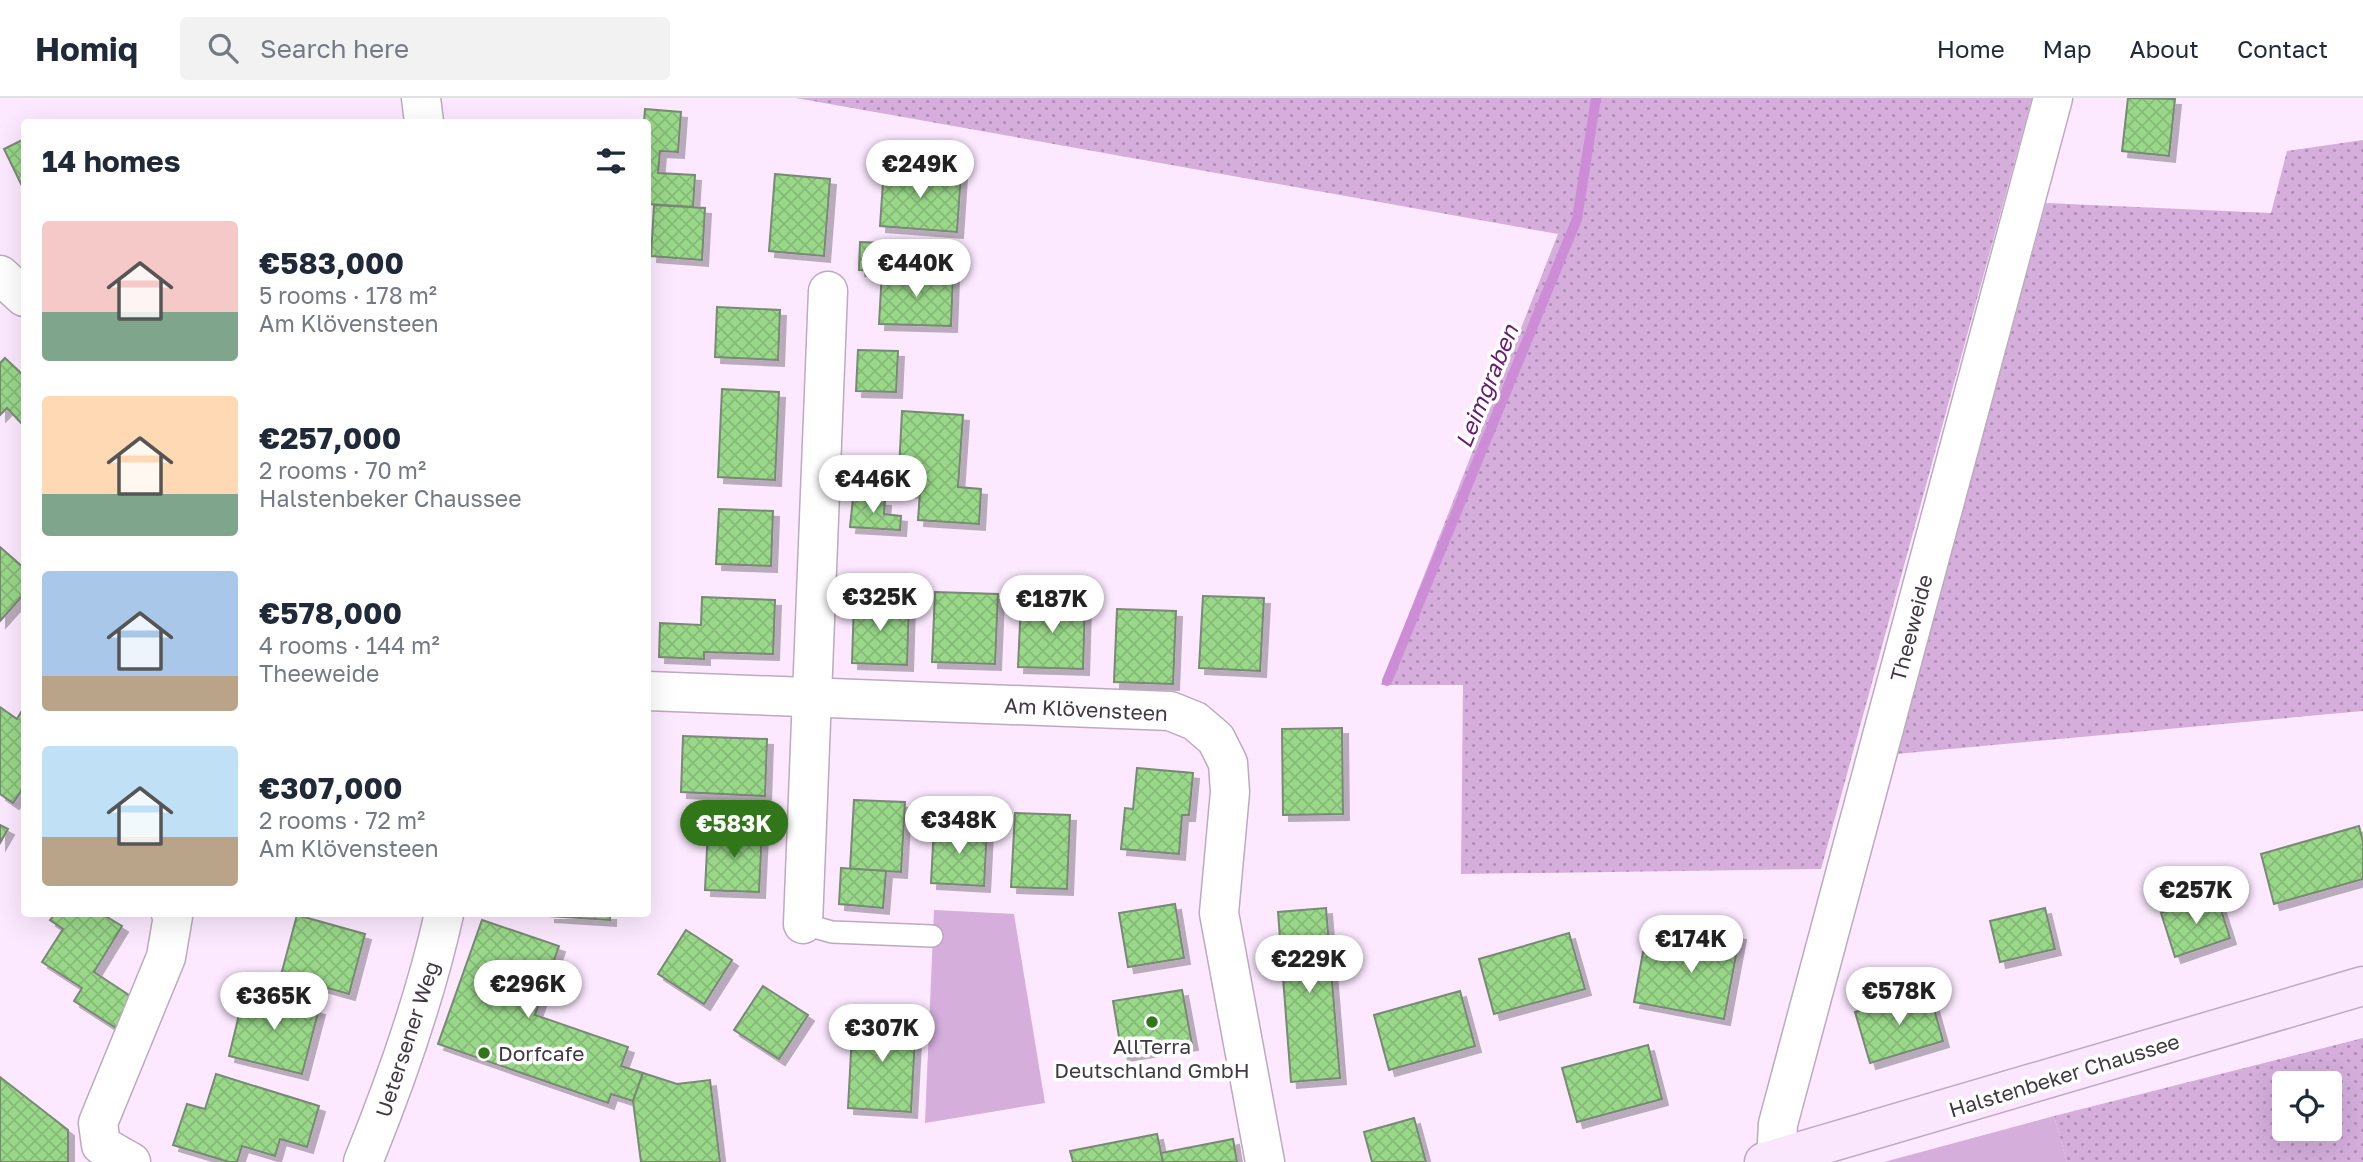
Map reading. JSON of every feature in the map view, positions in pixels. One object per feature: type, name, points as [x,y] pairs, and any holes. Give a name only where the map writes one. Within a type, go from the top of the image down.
[{"type":"main road","name":"Halstenbeker Chaussee","points":[[1770,1160],[2363,986]]},
{"type":"street","points":[[421,98],[424,119]]},
{"type":"street","name":"Theeweide","points":[[1770,1160],[2053,98]]},
{"type":"street","points":[[0,275],[21,294]]},
{"type":"street","points":[[803,924],[828,291]]},
{"type":"street","name":"Am Klövensteen","points":[[651,691],[1170,711],[1195,721],[1216,739],[1228,764],[1230,792],[1219,913],[1265,1162]]},
{"type":"street","points":[[131,1162],[101,1145],[98,1123],[166,957],[173,917]]},
{"type":"street","name":"Uetersener Weg","points":[[363,1162],[389,1099],[432,969],[443,917]]},
{"type":"lane","points":[[803,924],[832,932],[932,936]]},
{"type":"shaded area","points":[[796,98],[2032,98],[1821,869],[1461,874],[1463,685],[1381,685],[1558,234]]},
{"type":"shaded area","points":[[2363,140],[2363,711],[1896,754],[2046,203],[2271,213],[2287,151]]},
{"type":"shaded area","points":[[934,910],[1014,914],[1045,1103],[925,1123]]},
{"type":"shaded area","points":[[2363,1038],[2363,1162],[2067,1162],[2054,1116]]},
{"type":"shaded area","points":[[2054,1116],[2067,1162],[1884,1162]]},
{"type":"building","points":[[2128,98],[2175,99],[2169,156],[2122,151]]},
{"type":"building","points":[[645,109],[681,112],[678,152],[660,151],[658,173],[695,175],[693,207],[651,204],[651,119],[644,119]]},
{"type":"building","points":[[21,140],[21,184],[4,149]]},
{"type":"building","points":[[884,167],[961,173],[957,232],[880,226]]},
{"type":"building","points":[[775,174],[830,179],[824,256],[769,251]]},
{"type":"building","points":[[654,205],[705,208],[702,260],[651,256]]},
{"type":"building","points":[[860,242],[883,243],[882,271],[859,270]]},
{"type":"building","points":[[882,271],[953,274],[951,326],[879,324]]},
{"type":"building","points":[[717,307],[780,310],[778,360],[715,357]]},
{"type":"building","points":[[858,350],[898,351],[896,392],[856,391]]},
{"type":"building","points":[[5,358],[21,373],[21,423],[7,408],[0,415],[0,363]]},
{"type":"building","points":[[722,389],[779,392],[775,480],[718,477]]},
{"type":"building","points":[[902,411],[963,415],[958,487],[981,489],[979,524],[918,520],[920,492],[898,491]]},
{"type":"building","points":[[853,498],[885,500],[884,514],[901,516],[900,530],[850,527]]},
{"type":"building","points":[[719,509],[773,511],[771,566],[716,564]]},
{"type":"building","points":[[0,547],[21,565],[21,597],[0,621]]},
{"type":"building","points":[[935,592],[998,594],[995,664],[932,662]]},
{"type":"building","points":[[1203,596],[1264,598],[1260,671],[1199,668]]},
{"type":"building","points":[[702,597],[775,600],[773,654],[704,652],[704,659],[659,657],[660,623],[701,625]]},
{"type":"building","points":[[854,600],[909,602],[907,665],[852,663]]},
{"type":"building","points":[[1021,601],[1085,604],[1083,669],[1018,667]]},
{"type":"building","points":[[1117,609],[1176,611],[1173,684],[1114,682]]},
{"type":"building","points":[[0,707],[17,719],[21,712],[21,791],[13,803],[0,794]]},
{"type":"building","points":[[1342,728],[1343,814],[1283,815],[1282,729]]},
{"type":"building","points":[[683,736],[767,739],[765,796],[681,792]]},
{"type":"building","points":[[1137,768],[1193,773],[1189,815],[1182,815],[1179,854],[1121,849],[1125,808],[1133,809]]},
{"type":"building","points":[[854,800],[905,802],[901,872],[850,869]]},
{"type":"building","points":[[1015,813],[1070,815],[1067,889],[1011,887]]},
{"type":"building","points":[[0,825],[8,829],[0,843]]},
{"type":"building","points":[[934,826],[987,829],[984,886],[931,883]]},
{"type":"building","points":[[2359,826],[2363,842],[2363,879],[2274,904],[2261,854]]},
{"type":"building","points":[[708,829],[762,831],[759,892],[705,890]]},
{"type":"building","points":[[841,868],[886,871],[883,908],[839,904]]},
{"type":"building","points":[[2216,894],[2230,938],[2175,957],[2161,913]]},
{"type":"building","points":[[1175,904],[1184,958],[1128,967],[1119,913]]},
{"type":"building","points":[[1326,908],[1340,1078],[1291,1082],[1278,912]]},
{"type":"building","points":[[2045,908],[2055,949],[2000,962],[1990,921]]},
{"type":"building","points":[[52,917],[107,917],[122,926],[94,972],[135,999],[116,1028],[74,1001],[82,988],[42,962],[63,929],[50,920]]},
{"type":"building","points":[[296,917],[365,934],[349,994],[281,975]]},
{"type":"building","points":[[564,917],[610,917],[610,920]]},
{"type":"building","points":[[482,920],[559,946],[535,1015],[628,1047],[621,1066],[643,1073],[633,1101],[611,1094],[608,1103],[438,1044]]},
{"type":"building","points":[[1691,925],[1740,934],[1724,1019],[1634,1002],[1643,952],[1684,960]]},
{"type":"building","points":[[686,930],[732,960],[704,1004],[658,974]]},
{"type":"building","points":[[1569,933],[1585,989],[1494,1014],[1479,959]]},
{"type":"building","points":[[763,986],[808,1015],[779,1059],[734,1030]]},
{"type":"building","points":[[245,990],[319,1009],[302,1074],[229,1056]]},
{"type":"building","name":"AllTerra Deutschland GmbH","points":[[1182,990],[1192,1044],[1122,1055],[1113,1001]]},
{"type":"building","points":[[1460,991],[1475,1046],[1389,1070],[1374,1015]]},
{"type":"building","points":[[1929,991],[1943,1041],[1870,1063],[1855,1012]]},
{"type":"building","points":[[853,1015],[916,1019],[911,1112],[848,1108]]},
{"type":"building","points":[[1648,1045],[1662,1099],[1577,1122],[1562,1068]]},
{"type":"building","points":[[643,1073],[677,1084],[710,1080],[720,1162],[641,1162],[633,1101]]},
{"type":"building","points":[[216,1074],[319,1106],[307,1147],[280,1139],[275,1156],[242,1146],[237,1162],[229,1162],[173,1145],[187,1104],[205,1109]]},
{"type":"building","points":[[0,1077],[68,1130],[68,1162],[0,1162]]},
{"type":"building","points":[[1414,1118],[1426,1162],[1372,1162],[1364,1132]]},
{"type":"building","points":[[1157,1134],[1163,1162],[1073,1162],[1070,1151]]},
{"type":"building","points":[[1233,1139],[1237,1162],[1163,1162],[1161,1153]]},
{"type":"waterway","name":"Leimgraben","points":[[1387,681],[1577,219],[1596,98]]},
{"type":"place","name":"AllTerra Deutschland GmbH","points":[[1152,1022]]},
{"type":"place","name":"Dorfcafe","points":[[484,1053]]}]
